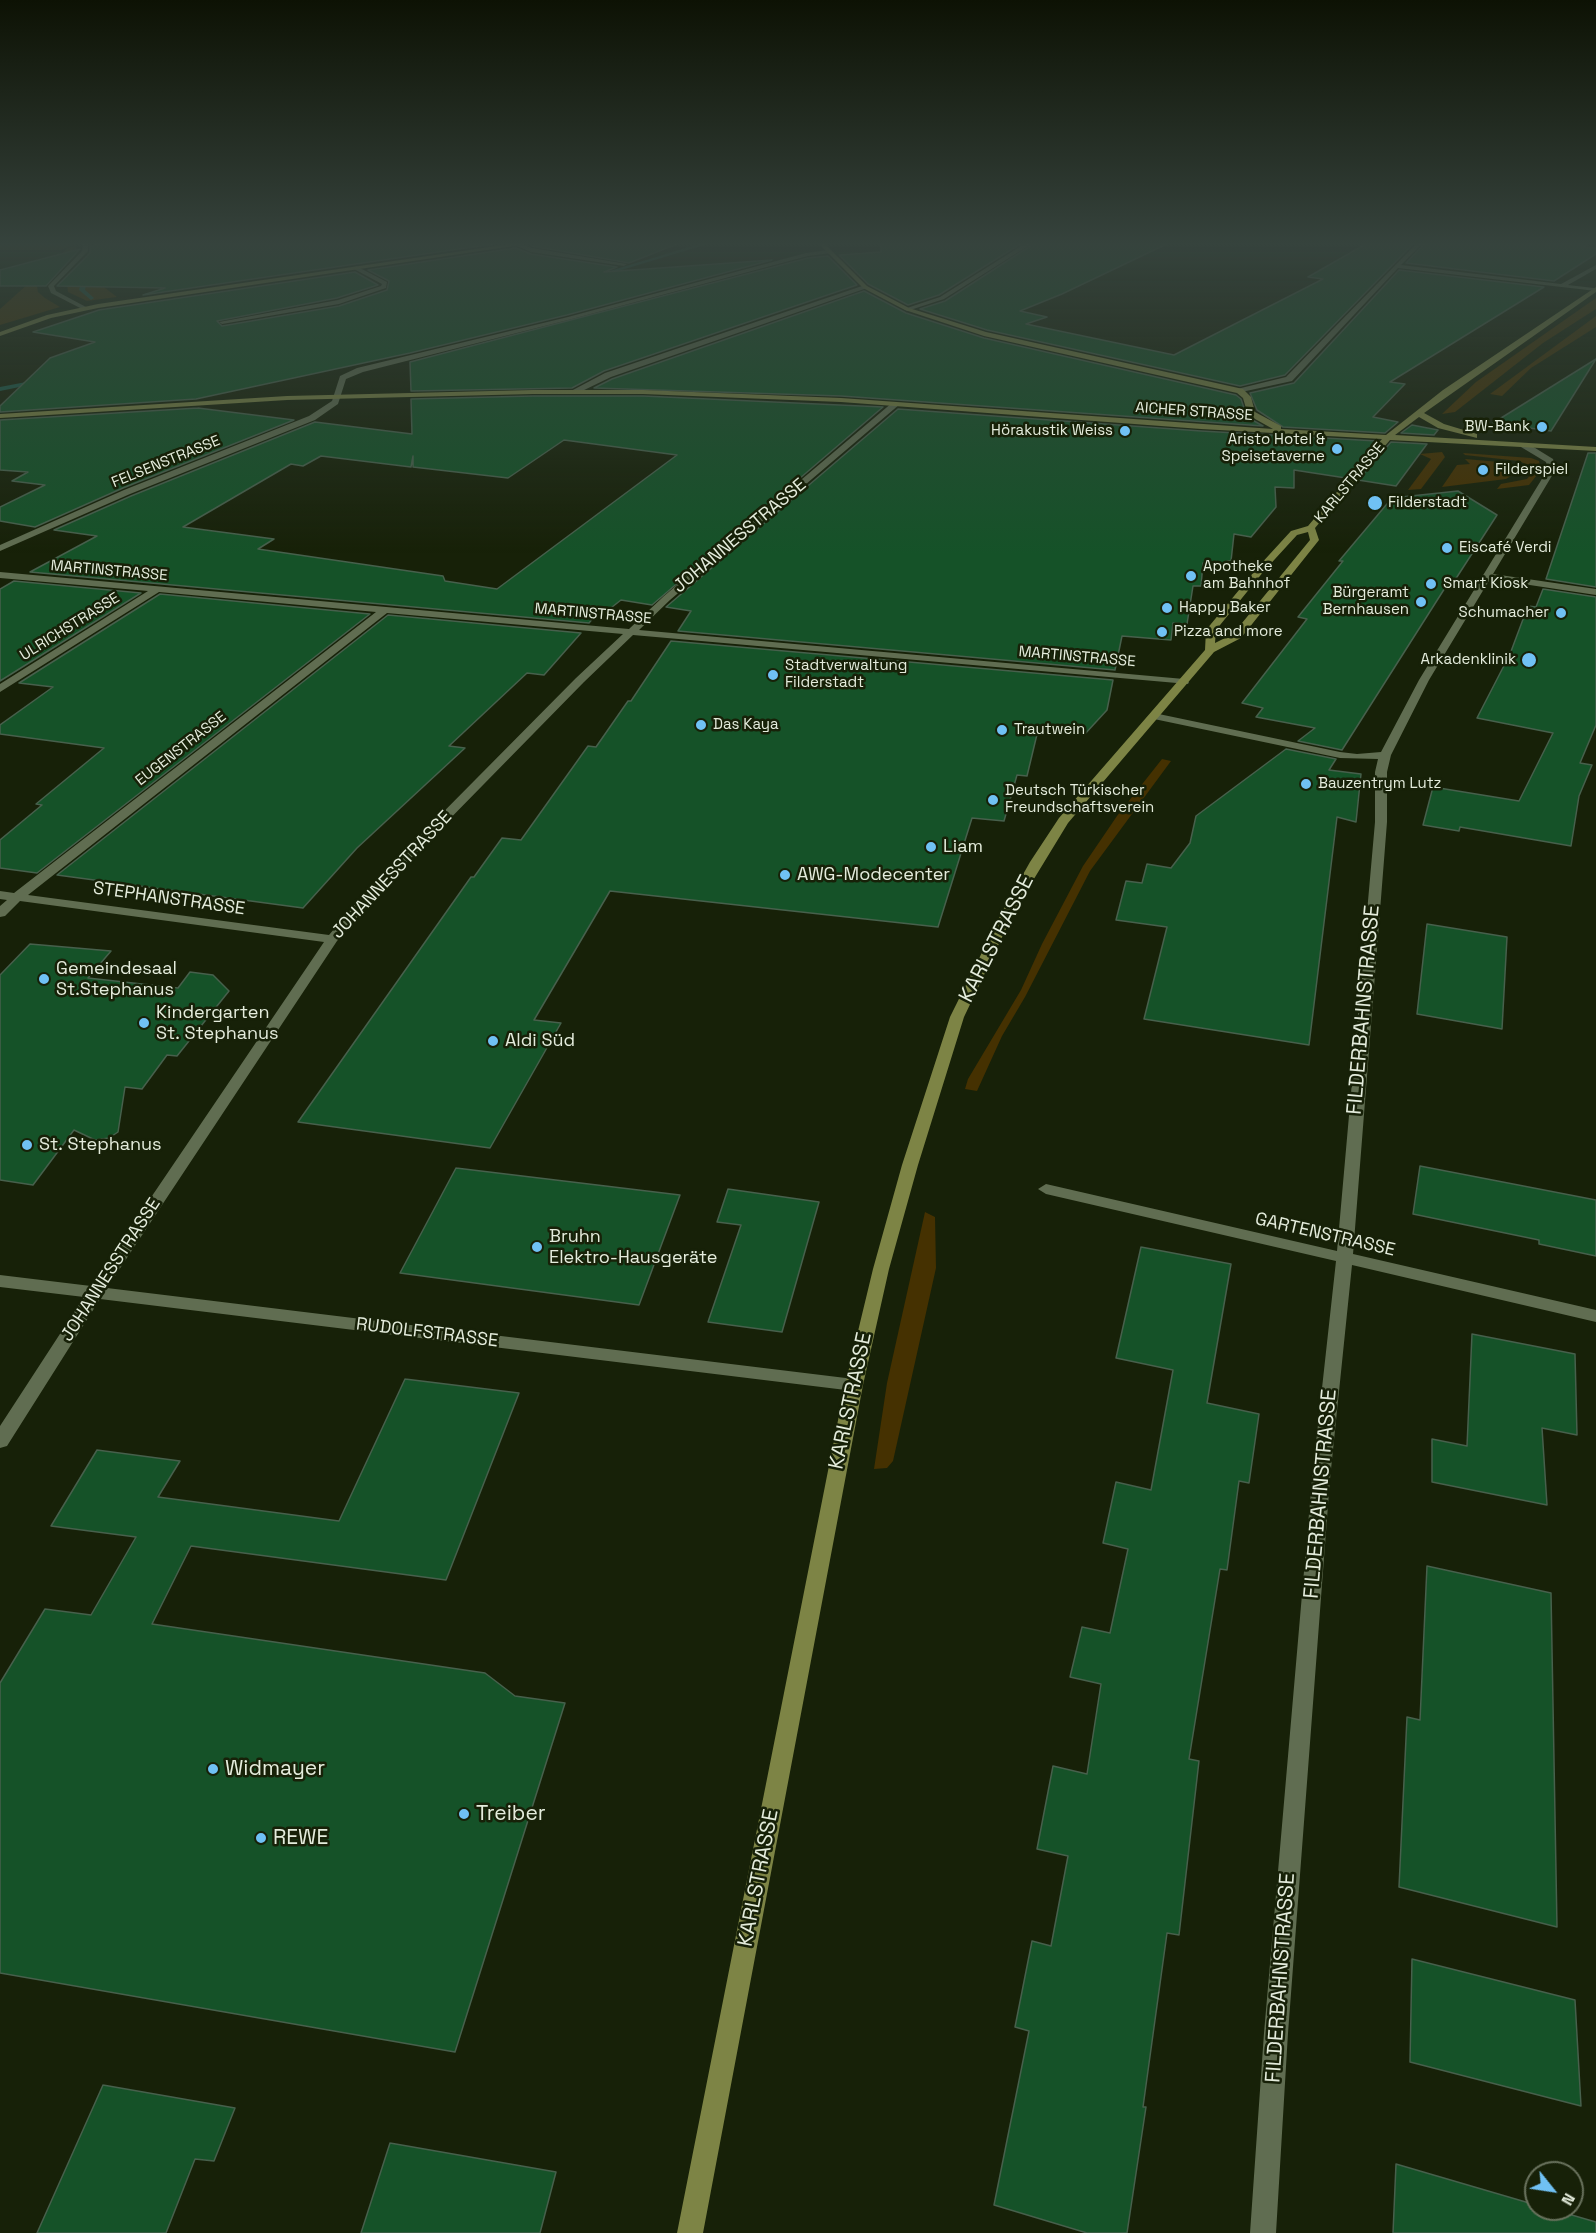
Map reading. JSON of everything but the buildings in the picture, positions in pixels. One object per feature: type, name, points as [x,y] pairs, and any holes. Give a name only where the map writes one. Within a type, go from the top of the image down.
[{"type":"main road","points":[[1034,345],[1240,391],[1247,397],[1251,413],[1286,432]]},
{"type":"main road","name":"KARLSTRASSE","points":[[1210,650],[1211,630],[1233,602],[1294,533],[1311,528],[1388,437],[1418,413],[1516,345]]},
{"type":"main road","name":"AICHER STRASSE","points":[[0,416],[338,396],[575,391],[717,394],[896,404],[1286,432],[1596,449]]},
{"type":"main road","points":[[1418,413],[1441,426],[1463,433],[1524,445]]},
{"type":"main road","name":"KARLSTRASSE","points":[[690,2233],[854,1385],[881,1269],[910,1165],[957,1017],[1014,900],[1063,821],[1210,650],[1237,636],[1316,540],[1311,528]]},
{"type":"main road","points":[[1261,569],[1278,569],[1287,574]]},
{"type":"main road","points":[[1233,602],[1235,610],[1240,612],[1258,610]]},
{"type":"street","name":"FELSENSTRASSE","points":[[0,548],[127,492],[300,423],[330,407],[338,396],[343,378],[374,365],[457,345]]},
{"type":"street","points":[[575,391],[608,375],[695,345]]},
{"type":"street","points":[[1240,391],[1261,388],[1289,379],[1321,345]]},
{"type":"street","name":"JOHANNESSTRASSE","points":[[0,1442],[96,1292],[332,939],[378,884],[630,632],[896,404]]},
{"type":"street","name":"FILDERBAHNSTRASSE","points":[[1263,2233],[1276,2033],[1319,1502],[1344,1260],[1381,822],[1381,772],[1385,755],[1424,680],[1552,469],[1550,461],[1524,445]]},
{"type":"street","name":"MARTINSTRASSE","points":[[0,575],[1184,682]]},
{"type":"street","points":[[1485,576],[1596,592]]},
{"type":"street","name":"ULRICHSTRASSE","points":[[0,689],[156,590]]},
{"type":"street","name":"EUGENSTRASSE","points":[[0,913],[17,897],[383,610]]},
{"type":"street","points":[[1154,716],[1340,755],[1385,755]]},
{"type":"street","name":"STEPHANSTRASSE","points":[[0,895],[332,939]]},
{"type":"street","name":"GARTENSTRASSE","points":[[1046,1190],[1596,1316]]},
{"type":"street","name":"RUDOLFSTRASSE","points":[[0,1281],[854,1385]]},
{"type":"shaded area","points":[[1529,345],[1540,345],[1455,412],[1442,414],[1476,382]]},
{"type":"shaded area","points":[[1556,345],[1567,345],[1531,368],[1502,396],[1490,394]]},
{"type":"shaded area","points":[[1442,452],[1445,457],[1421,489],[1408,490],[1431,459],[1420,454]]},
{"type":"shaded area","points":[[1463,453],[1531,458],[1539,461],[1541,470],[1529,485],[1497,489],[1501,484],[1527,479],[1532,473],[1532,467],[1519,461]]},
{"type":"shaded area","points":[[1465,459],[1511,463],[1521,470],[1506,479],[1442,487],[1457,465],[1470,464]]},
{"type":"shaded area","points":[[1162,759],[1171,761],[1090,871],[1025,997],[1002,1036],[977,1091],[965,1089],[968,1079],[1021,990],[1083,866],[1117,816]]},
{"type":"shaded area","points":[[925,1212],[935,1217],[936,1268],[893,1461],[887,1468],[874,1469],[887,1383]]},
{"type":"waterway","points":[[0,389],[42,381]]},
{"type":"place","name":"BW-Bank","points":[[1542,427]]},
{"type":"place","name":"Hörakustik Weiss","points":[[1125,431]]},
{"type":"place","name":"Aristo Hotel & Speisetaverne","points":[[1337,449]]},
{"type":"place","name":"Filderspiel","points":[[1483,470]]},
{"type":"place","name":"Filderstadt","points":[[1375,503]]},
{"type":"place","name":"Eiscafé Verdi","points":[[1447,548]]},
{"type":"place","name":"Apotheke am Bahnhof","points":[[1191,576]]},
{"type":"place","name":"Smart Kiosk","points":[[1431,584]]},
{"type":"place","name":"Bürgeramt Bernhausen","points":[[1421,602]]},
{"type":"place","name":"Happy Baker","points":[[1167,608]]},
{"type":"place","name":"Schumacher","points":[[1561,613]]},
{"type":"place","name":"Pizza and more","points":[[1162,632]]},
{"type":"place","name":"Arkadenklinik","points":[[1529,660]]},
{"type":"place","name":"Stadtverwaltung Filderstadt","points":[[773,675]]},
{"type":"place","name":"Das Kaya","points":[[701,725]]},
{"type":"place","name":"Trautwein","points":[[1002,730]]},
{"type":"place","name":"Bauzentrym Lutz","points":[[1306,784]]},
{"type":"place","name":"Deutsch Türkischer Freundschaftsverein","points":[[993,800]]},
{"type":"place","name":"Liam","points":[[931,847]]},
{"type":"place","name":"AWG-Modecenter","points":[[785,875]]},
{"type":"place","name":"Gemeindesaal St.Stephanus","points":[[44,979]]},
{"type":"place","name":"Kindergarten St. Stephanus","points":[[144,1023]]},
{"type":"place","name":"Aldi Süd","points":[[493,1041]]},
{"type":"place","name":"St. Stephanus","points":[[27,1145]]},
{"type":"place","name":"Bruhn Elektro-Hausgeräte","points":[[537,1247]]},
{"type":"place","name":"Widmayer","points":[[213,1769]]},
{"type":"place","name":"Treiber","points":[[464,1814]]},
{"type":"place","name":"REWE","points":[[261,1838]]}]
